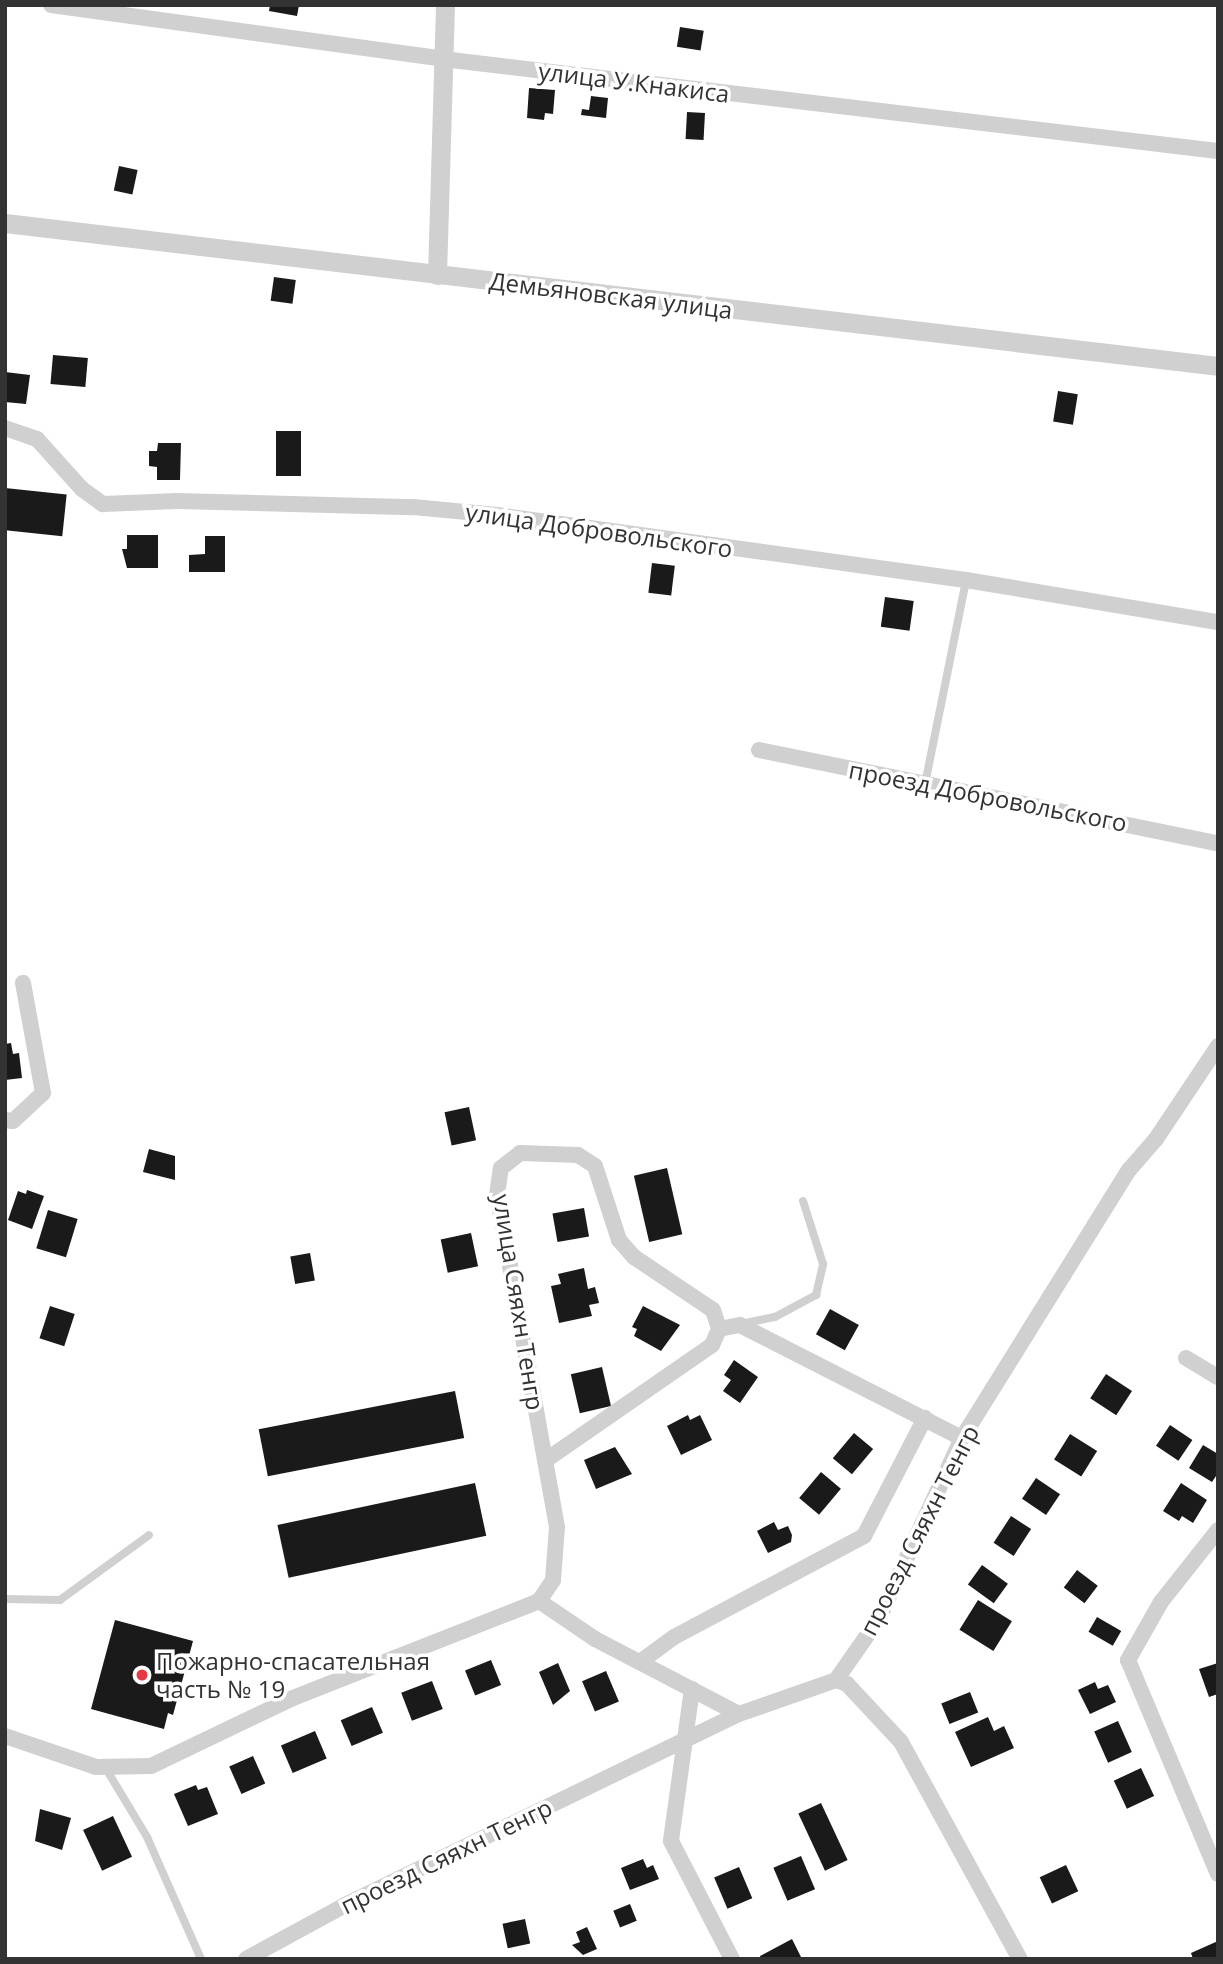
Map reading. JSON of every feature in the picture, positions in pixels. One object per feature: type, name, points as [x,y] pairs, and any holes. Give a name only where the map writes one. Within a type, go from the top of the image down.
[{"type":"street","name":"улица У.Кнакиса","points":[[51,5],[443,59],[1218,151]]},
{"type":"street","points":[[437,275],[445,5]]},
{"type":"street","name":"Демьяновская улица","points":[[5,223],[1218,366]]},
{"type":"street","name":"улица Добровольского","points":[[5,428],[37,439],[82,489],[103,504],[177,501],[413,507],[965,580],[1218,622]]},
{"type":"street","name":"проезд Добровольского","points":[[759,750],[1218,842]]},
{"type":"street","points":[[5,1120],[13,1121],[43,1093],[23,983]]},
{"type":"street","name":"проезд Сяяхн Тенгр","points":[[246,1959],[345,1905],[739,1714],[836,1680],[878,1620],[962,1438],[1020,1349],[1053,1288],[1129,1170],[1156,1139],[1218,1046]]},
{"type":"street","name":"улица Сяяхн Тенгр","points":[[539,1601],[553,1580],[558,1557],[545,1460],[497,1195],[500,1168],[520,1153],[578,1155],[596,1166],[619,1240],[634,1258],[713,1310],[719,1329]]},
{"type":"street","points":[[545,1460],[712,1345],[719,1329],[740,1325],[962,1438]]},
{"type":"street","points":[[1186,1358],[1218,1377]]},
{"type":"street","points":[[640,1662],[674,1637],[864,1536],[925,1418]]},
{"type":"street","points":[[1218,1530],[1161,1602],[1128,1660],[1218,1874]]},
{"type":"street","points":[[5,1736],[105,1767],[151,1766],[293,1698],[539,1601],[640,1662],[739,1714]]},
{"type":"street","points":[[836,1680],[847,1684],[901,1742],[1020,1959]]},
{"type":"street","points":[[692,1689],[671,1841],[732,1959]]},
{"type":"lane","points":[[925,784],[965,580]]},
{"type":"lane","points":[[740,1325],[775,1317],[816,1295],[823,1265],[803,1201]]},
{"type":"lane","points":[[5,1599],[60,1600],[149,1535]]},
{"type":"lane","points":[[105,1767],[147,1836],[201,1959]]},
{"type":"building","points":[[270,5],[299,5],[297,16],[269,11]]},
{"type":"building","points":[[680,27],[704,31],[701,51],[677,47]]},
{"type":"building","points":[[529,88],[555,90],[553,114],[545,113],[544,120],[527,118]]},
{"type":"building","points":[[591,96],[608,98],[606,118],[581,115],[582,109],[589,110]]},
{"type":"building","points":[[687,112],[705,113],[704,140],[686,139]]},
{"type":"building","points":[[119,166],[138,170],[132,194],[114,190]]},
{"type":"building","points":[[274,277],[296,280],[292,304],[271,301]]},
{"type":"building","points":[[53,355],[88,358],[85,387],[50,384]]},
{"type":"building","points":[[5,372],[30,375],[26,404],[5,402]]},
{"type":"building","points":[[1058,391],[1078,394],[1073,425],[1053,422]]},
{"type":"building","points":[[276,431],[301,431],[301,476],[276,476]]},
{"type":"building","points":[[158,443],[181,443],[180,480],[157,480],[157,467],[149,466],[149,451],[157,451]]},
{"type":"building","points":[[5,488],[67,494],[62,536],[5,530]]},
{"type":"building","points":[[127,535],[158,535],[158,568],[127,568],[122,549],[127,549]]},
{"type":"building","points":[[205,536],[225,536],[225,572],[189,572],[189,555],[205,554]]},
{"type":"building","points":[[652,563],[675,566],[671,596],[648,593]]},
{"type":"building","points":[[885,597],[914,601],[910,631],[881,627]]},
{"type":"building","points":[[11,1043],[13,1054],[19,1053],[22,1078],[5,1080],[5,1044]]},
{"type":"building","points":[[469,1107],[476,1140],[452,1145],[445,1112]]},
{"type":"building","points":[[149,1149],[175,1156],[175,1180],[143,1172]]},
{"type":"building","points":[[667,1168],[682,1234],[649,1242],[634,1176]]},
{"type":"building","points":[[27,1190],[44,1196],[32,1229],[8,1220],[18,1191],[26,1194]]},
{"type":"building","points":[[584,1208],[589,1237],[558,1242],[552,1214]]},
{"type":"building","points":[[48,1210],[78,1219],[66,1257],[36,1248]]},
{"type":"building","points":[[471,1233],[478,1266],[448,1273],[441,1239]]},
{"type":"building","points":[[310,1253],[315,1281],[295,1284],[290,1256]]},
{"type":"building","points":[[584,1268],[588,1289],[595,1287],[599,1303],[589,1305],[592,1316],[559,1323],[551,1286],[561,1284],[558,1274]]},
{"type":"building","points":[[50,1306],[75,1314],[64,1346],[39,1338]]},
{"type":"building","points":[[643,1306],[680,1325],[661,1351],[634,1336],[637,1329],[632,1327]]},
{"type":"building","points":[[830,1309],[859,1325],[845,1350],[816,1334]]},
{"type":"building","points":[[734,1360],[758,1377],[740,1403],[723,1391],[731,1380],[724,1375]]},
{"type":"building","points":[[602,1367],[611,1406],[580,1413],[571,1374]]},
{"type":"building","points":[[1106,1374],[1132,1391],[1116,1415],[1090,1398]]},
{"type":"building","points":[[455,1391],[464,1438],[268,1476],[259,1429]]},
{"type":"building","points":[[688,1415],[690,1420],[700,1415],[712,1440],[681,1455],[667,1426]]},
{"type":"building","points":[[1170,1425],[1192,1440],[1178,1461],[1156,1446]]},
{"type":"building","points":[[854,1433],[873,1449],[852,1474],[833,1458]]},
{"type":"building","points":[[1070,1434],[1097,1451],[1081,1476],[1054,1459]]},
{"type":"building","points":[[1203,1445],[1218,1454],[1218,1473],[1212,1482],[1189,1468]]},
{"type":"building","points":[[615,1447],[632,1474],[596,1489],[584,1460]]},
{"type":"building","points":[[821,1472],[841,1489],[819,1515],[799,1498]]},
{"type":"building","points":[[1036,1478],[1060,1494],[1046,1515],[1022,1499]]},
{"type":"building","points":[[475,1483],[486,1536],[289,1578],[277,1525]]},
{"type":"building","points":[[1181,1483],[1207,1500],[1193,1523],[1182,1516],[1179,1521],[1163,1511]]},
{"type":"building","points":[[1011,1516],[1031,1529],[1014,1556],[994,1543]]},
{"type":"building","points":[[774,1522],[778,1530],[788,1526],[792,1535],[791,1542],[768,1553],[757,1531]]},
{"type":"building","points":[[982,1565],[1008,1584],[994,1603],[968,1584]]},
{"type":"building","points":[[1077,1570],[1098,1586],[1085,1603],[1064,1588]]},
{"type":"building","points":[[978,1600],[1012,1621],[993,1651],[959,1630]]},
{"type":"building","points":[[1097,1617],[1121,1631],[1113,1646],[1088,1632]]},
{"type":"building","name":"Пожарно-спасательная часть № 19","points":[[115,1620],[193,1641],[173,1715],[168,1713],[164,1729],[91,1709]]},
{"type":"building","points":[[491,1660],[501,1685],[475,1696],[465,1670]]},
{"type":"building","points":[[558,1663],[570,1691],[553,1705],[539,1672]]},
{"type":"building","points":[[1218,1663],[1218,1694],[1209,1697],[1199,1669]]},
{"type":"building","points":[[606,1671],[619,1701],[595,1712],[582,1681]]},
{"type":"building","points":[[432,1681],[443,1709],[412,1721],[401,1693]]},
{"type":"building","points":[[1095,1682],[1098,1689],[1108,1685],[1116,1702],[1090,1714],[1078,1690]]},
{"type":"building","points":[[970,1692],[978,1712],[949,1724],[941,1704]]},
{"type":"building","points":[[372,1707],[383,1733],[352,1746],[341,1720]]},
{"type":"building","points":[[988,1717],[994,1731],[1004,1726],[1014,1748],[971,1767],[955,1732]]},
{"type":"building","points":[[1118,1721],[1132,1752],[1108,1763],[1094,1732]]},
{"type":"building","points":[[315,1731],[327,1759],[293,1773],[281,1745]]},
{"type":"building","points":[[253,1756],[265,1783],[241,1794],[229,1767]]},
{"type":"building","points":[[1141,1768],[1154,1796],[1127,1809],[1114,1781]]},
{"type":"building","points":[[196,1785],[198,1790],[207,1787],[218,1814],[188,1826],[174,1794]]},
{"type":"building","points":[[821,1803],[848,1860],[825,1871],[798,1814]]},
{"type":"building","points":[[40,1809],[71,1818],[62,1850],[35,1841]]},
{"type":"building","points":[[113,1816],[132,1857],[102,1871],[83,1830]]},
{"type":"building","points":[[801,1856],[815,1889],[787,1901],[773,1868]]},
{"type":"building","points":[[643,1859],[647,1868],[653,1865],[659,1879],[630,1890],[621,1868]]},
{"type":"building","points":[[1066,1865],[1078,1891],[1052,1904],[1040,1877]]},
{"type":"building","points":[[739,1867],[752,1898],[727,1909],[714,1878]]},
{"type":"building","points":[[630,1904],[637,1921],[620,1927],[613,1911]]},
{"type":"building","points":[[525,1919],[530,1943],[508,1948],[503,1924]]},
{"type":"building","points":[[587,1927],[597,1949],[583,1955],[572,1945],[580,1942],[576,1932]]},
{"type":"building","points":[[792,1939],[802,1959],[761,1959],[760,1956]]},
{"type":"building","points":[[1218,1941],[1218,1959],[1193,1959],[1191,1953]]},
{"type":"place","name":"Пожарно-спасательная часть № 19","points":[[142,1675]]}]
